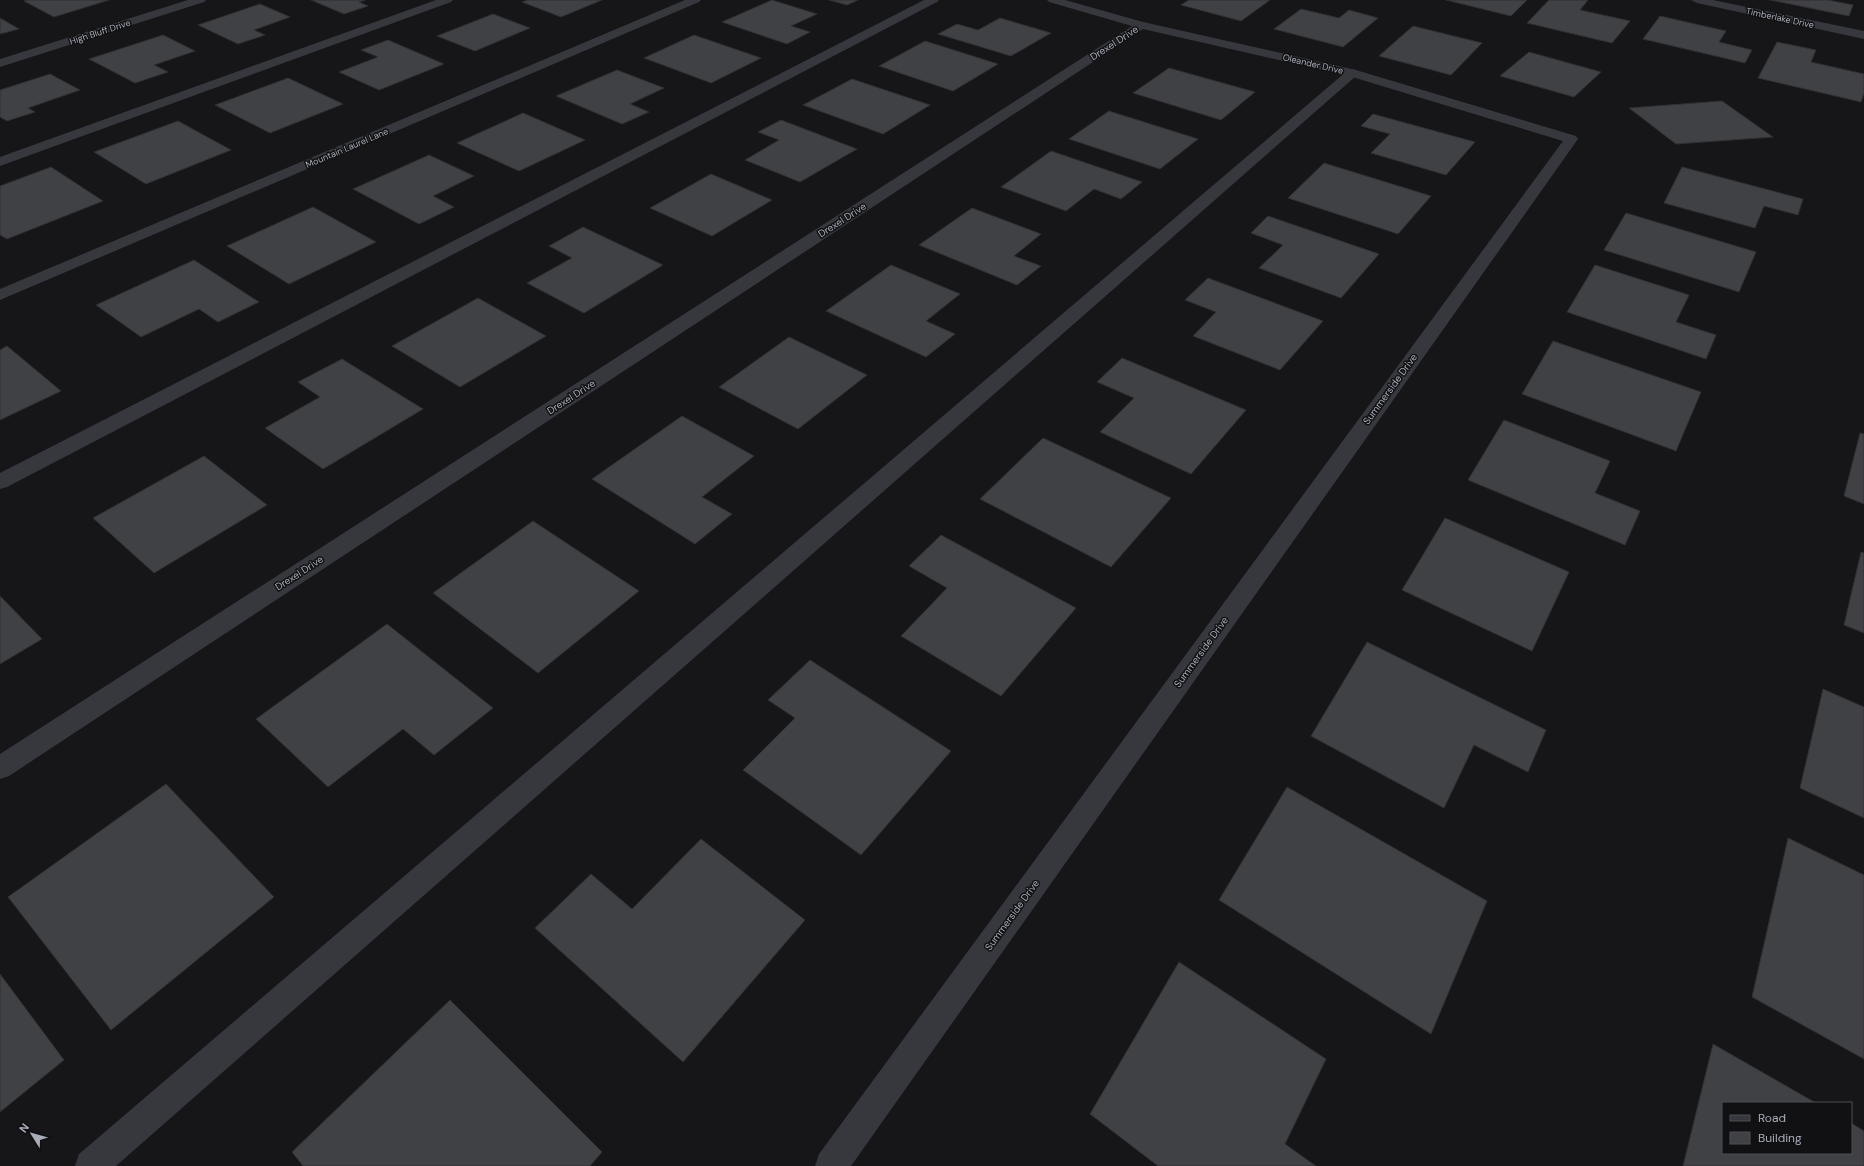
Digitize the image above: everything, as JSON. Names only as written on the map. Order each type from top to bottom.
[{"type":"street","name":"High Bluff Drive","points":[[0,63],[200,0]]},
{"type":"street","points":[[0,162],[447,0]]},
{"type":"street","name":"Mountain Laurel Lane","points":[[0,295],[695,0]]},
{"type":"street","points":[[0,482],[933,0]]},
{"type":"street","name":"Oleander Drive","points":[[1053,0],[1141,25],[1352,73],[1570,139]]},
{"type":"street","name":"Timberlake Drive","points":[[1697,0],[1864,36]]},
{"type":"street","name":"Drexel Drive","points":[[0,768],[1141,25]]},
{"type":"street","points":[[91,1166],[1352,73]]},
{"type":"street","name":"Summerside Drive","points":[[831,1166],[1570,139]]},
{"type":"building","points":[[109,0],[54,17],[24,1]]},
{"type":"building","points":[[311,0],[365,0],[359,2],[368,6],[344,14]]},
{"type":"building","points":[[528,0],[602,0],[561,17],[522,2]]},
{"type":"building","points":[[772,0],[817,14],[791,26],[810,32],[787,44],[722,22]]},
{"type":"building","points":[[829,0],[858,0],[847,5]]},
{"type":"building","points":[[1189,0],[1270,0],[1241,21],[1181,5]]},
{"type":"building","points":[[1446,0],[1527,0],[1511,16]]},
{"type":"building","points":[[1549,0],[1588,0],[1580,10],[1630,21],[1612,43],[1527,23]]},
{"type":"building","points":[[1770,0],[1828,0],[1853,5],[1849,16]]},
{"type":"building","points":[[260,4],[290,17],[254,30],[265,35],[238,44],[198,25]]},
{"type":"building","points":[[1301,9],[1339,18],[1349,10],[1378,18],[1343,47],[1274,29]]},
{"type":"building","points":[[493,14],[530,28],[475,51],[437,36]]},
{"type":"building","points":[[1660,16],[1726,31],[1719,42],[1752,50],[1745,63],[1643,39]]},
{"type":"building","points":[[0,18],[19,29],[0,34]]},
{"type":"building","points":[[1000,18],[1051,33],[1011,56],[938,34],[957,24],[978,30]]},
{"type":"building","points":[[1413,26],[1482,43],[1451,75],[1379,56]]},
{"type":"building","points":[[163,35],[195,51],[154,65],[168,72],[135,83],[89,59]]},
{"type":"building","points":[[694,35],[761,58],[711,83],[644,58]]},
{"type":"building","points":[[388,40],[444,64],[379,90],[339,72],[378,57],[361,50]]},
{"type":"building","points":[[925,41],[998,64],[953,91],[879,66]]},
{"type":"building","points":[[1777,42],[1816,50],[1811,62],[1864,74],[1864,93],[1861,102],[1758,78]]},
{"type":"building","points":[[1529,52],[1601,72],[1574,97],[1500,76]]},
{"type":"building","points":[[1169,68],[1255,92],[1221,120],[1133,93]]},
{"type":"building","points":[[617,70],[664,88],[630,104],[649,112],[622,124],[556,96]]},
{"type":"building","points":[[50,74],[80,90],[28,108],[35,112],[7,121],[0,117],[0,90]]},
{"type":"building","points":[[288,78],[343,104],[270,133],[215,105]]},
{"type":"building","points":[[852,79],[930,105],[883,134],[803,105]]},
{"type":"building","points":[[1722,101],[1773,137],[1676,144],[1629,108]]},
{"type":"building","points":[[1109,111],[1198,139],[1160,169],[1069,139]]},
{"type":"building","points":[[523,113],[585,140],[519,171],[457,143]]},
{"type":"building","points":[[1373,114],[1475,142],[1446,175],[1371,153],[1390,134],[1361,126]]},
{"type":"building","points":[[781,120],[857,149],[800,182],[745,160],[779,140],[758,132]]},
{"type":"building","points":[[178,121],[231,150],[146,184],[94,152]]},
{"type":"building","points":[[1051,151],[1142,182],[1121,199],[1094,189],[1066,211],[1001,187]]},
{"type":"building","points":[[429,155],[474,176],[433,196],[454,207],[419,224],[353,189]]},
{"type":"building","points":[[1324,163],[1431,196],[1398,234],[1288,198]]},
{"type":"building","points":[[51,167],[103,201],[7,239],[0,235],[0,186]]},
{"type":"building","points":[[1682,167],[1803,199],[1798,215],[1764,206],[1755,228],[1664,203]]},
{"type":"building","points":[[711,174],[772,200],[712,236],[650,208]]},
{"type":"building","points":[[313,207],[376,242],[289,284],[227,246]]},
{"type":"building","points":[[972,208],[1041,234],[1014,256],[1041,266],[1017,285],[919,245]]},
{"type":"building","points":[[1626,213],[1756,252],[1739,292],[1604,250]]},
{"type":"building","points":[[1268,216],[1379,254],[1341,298],[1259,268],[1283,245],[1251,233]]},
{"type":"building","points":[[583,227],[663,265],[584,313],[527,283],[572,258],[549,246]]},
{"type":"building","points":[[194,260],[259,302],[218,322],[199,309],[141,337],[96,305]]},
{"type":"building","points":[[891,265],[960,294],[926,321],[955,334],[926,357],[826,311]]},
{"type":"building","points":[[1595,265],[1689,295],[1676,322],[1716,335],[1706,359],[1567,312]]},
{"type":"building","points":[[1208,278],[1323,321],[1280,370],[1193,336],[1216,312],[1185,300]]},
{"type":"building","points":[[478,298],[546,336],[460,387],[392,346]]},
{"type":"building","points":[[789,337],[867,375],[798,429],[719,387]]},
{"type":"building","points":[[1553,341],[1701,392],[1676,451],[1522,394]]},
{"type":"building","points":[[7,346],[61,391],[0,420],[0,350]]},
{"type":"building","points":[[1122,358],[1246,410],[1191,474],[1100,432],[1134,398],[1097,382]]},
{"type":"building","points":[[342,359],[423,409],[323,469],[265,428],[320,397],[298,382]]},
{"type":"building","points":[[682,416],[754,456],[702,497],[732,514],[695,544],[592,479]]},
{"type":"building","points":[[1504,420],[1610,461],[1595,493],[1640,511],[1625,545],[1468,480]]},
{"type":"building","points":[[1860,433],[1864,434],[1864,504],[1844,496]]},
{"type":"building","points":[[1043,438],[1171,498],[1111,567],[980,499]]},
{"type":"building","points":[[204,456],[267,505],[154,573],[93,518]]},
{"type":"building","points":[[1445,518],[1569,572],[1532,651],[1402,590]]},
{"type":"building","points":[[533,521],[639,591],[538,673],[433,593]]},
{"type":"building","points":[[941,535],[1076,608],[1001,696],[901,636],[947,588],[909,566]]},
{"type":"building","points":[[1861,552],[1864,553],[1864,633],[1844,625]]},
{"type":"building","points":[[0,596],[42,639],[0,664]]},
{"type":"building","points":[[387,624],[493,708],[434,755],[403,729],[328,787],[256,719]]},
{"type":"building","points":[[1367,642],[1546,730],[1528,772],[1474,745],[1444,808],[1311,736]]},
{"type":"building","points":[[810,660],[951,751],[861,855],[743,770],[795,718],[768,700]]},
{"type":"building","points":[[1823,689],[1864,707],[1864,818],[1800,788]]},
{"type":"building","points":[[166,784],[274,897],[111,1030],[8,897]]},
{"type":"building","points":[[1287,787],[1487,901],[1431,1034],[1219,900]]},
{"type":"building","points":[[1788,838],[1864,875],[1864,1059],[1752,997]]},
{"type":"building","points":[[701,839],[805,920],[683,1062],[535,928],[591,874],[632,909]]},
{"type":"building","points":[[1179,962],[1326,1059],[1285,1144],[1316,1166],[1158,1166],[1090,1114]]},
{"type":"building","points":[[0,974],[64,1060],[0,1112]]},
{"type":"building","points":[[450,1000],[602,1152],[590,1166],[303,1166],[292,1152]]},
{"type":"building","points":[[1713,1044],[1814,1102],[1722,1102],[1722,1154],[1852,1154],[1852,1124],[1864,1131],[1864,1166],[1683,1166]]}]
